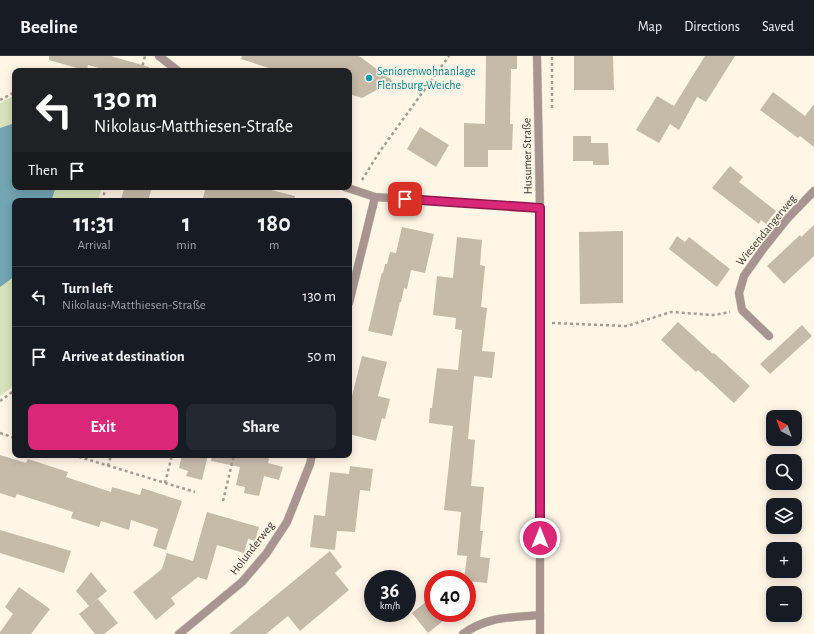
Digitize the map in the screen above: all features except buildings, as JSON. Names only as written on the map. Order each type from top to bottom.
[{"type":"street","points":[[159,56],[174,68]]},
{"type":"street","name":"Husumer Straße","points":[[537,56],[540,208],[540,634]]},
{"type":"street","points":[[352,189],[374,197],[540,208]]},
{"type":"street","name":"Wiesendangerweg","points":[[742,310],[739,293],[744,276],[787,219],[814,191]]},
{"type":"street","points":[[352,290],[374,197]]},
{"type":"street","points":[[742,310],[769,336]]},
{"type":"street","name":"Holunderweg","points":[[179,634],[242,582],[266,554],[287,522],[311,458]]},
{"type":"street","points":[[462,634],[479,624],[494,619],[540,615]]},
{"type":"path","points":[[142,68],[146,56]]},
{"type":"path","points":[[355,190],[380,151],[449,56]]},
{"type":"path","points":[[0,100],[12,94]]},
{"type":"path","points":[[540,323],[627,326],[671,312],[713,315],[742,310]]},
{"type":"path","points":[[0,401],[12,392]]},
{"type":"path","points":[[0,433],[12,437]]},
{"type":"path","points":[[83,458],[195,492]]},
{"type":"path","points":[[108,466],[110,458]]},
{"type":"path","points":[[165,483],[171,458]]},
{"type":"path","points":[[223,501],[233,458]]},
{"type":"green space","points":[[12,97],[12,190],[101,190],[99,198],[12,198],[12,387],[0,396],[0,103]]},
{"type":"water","points":[[12,124],[12,190],[55,190],[52,198],[12,198],[12,278],[0,287],[0,128]]},
{"type":"place","name":"Seniorenwohnanlage Flensburg-Weiche","points":[[369,78]]},
{"type":"route","points":[[405,199],[540,208],[540,538]]}]
